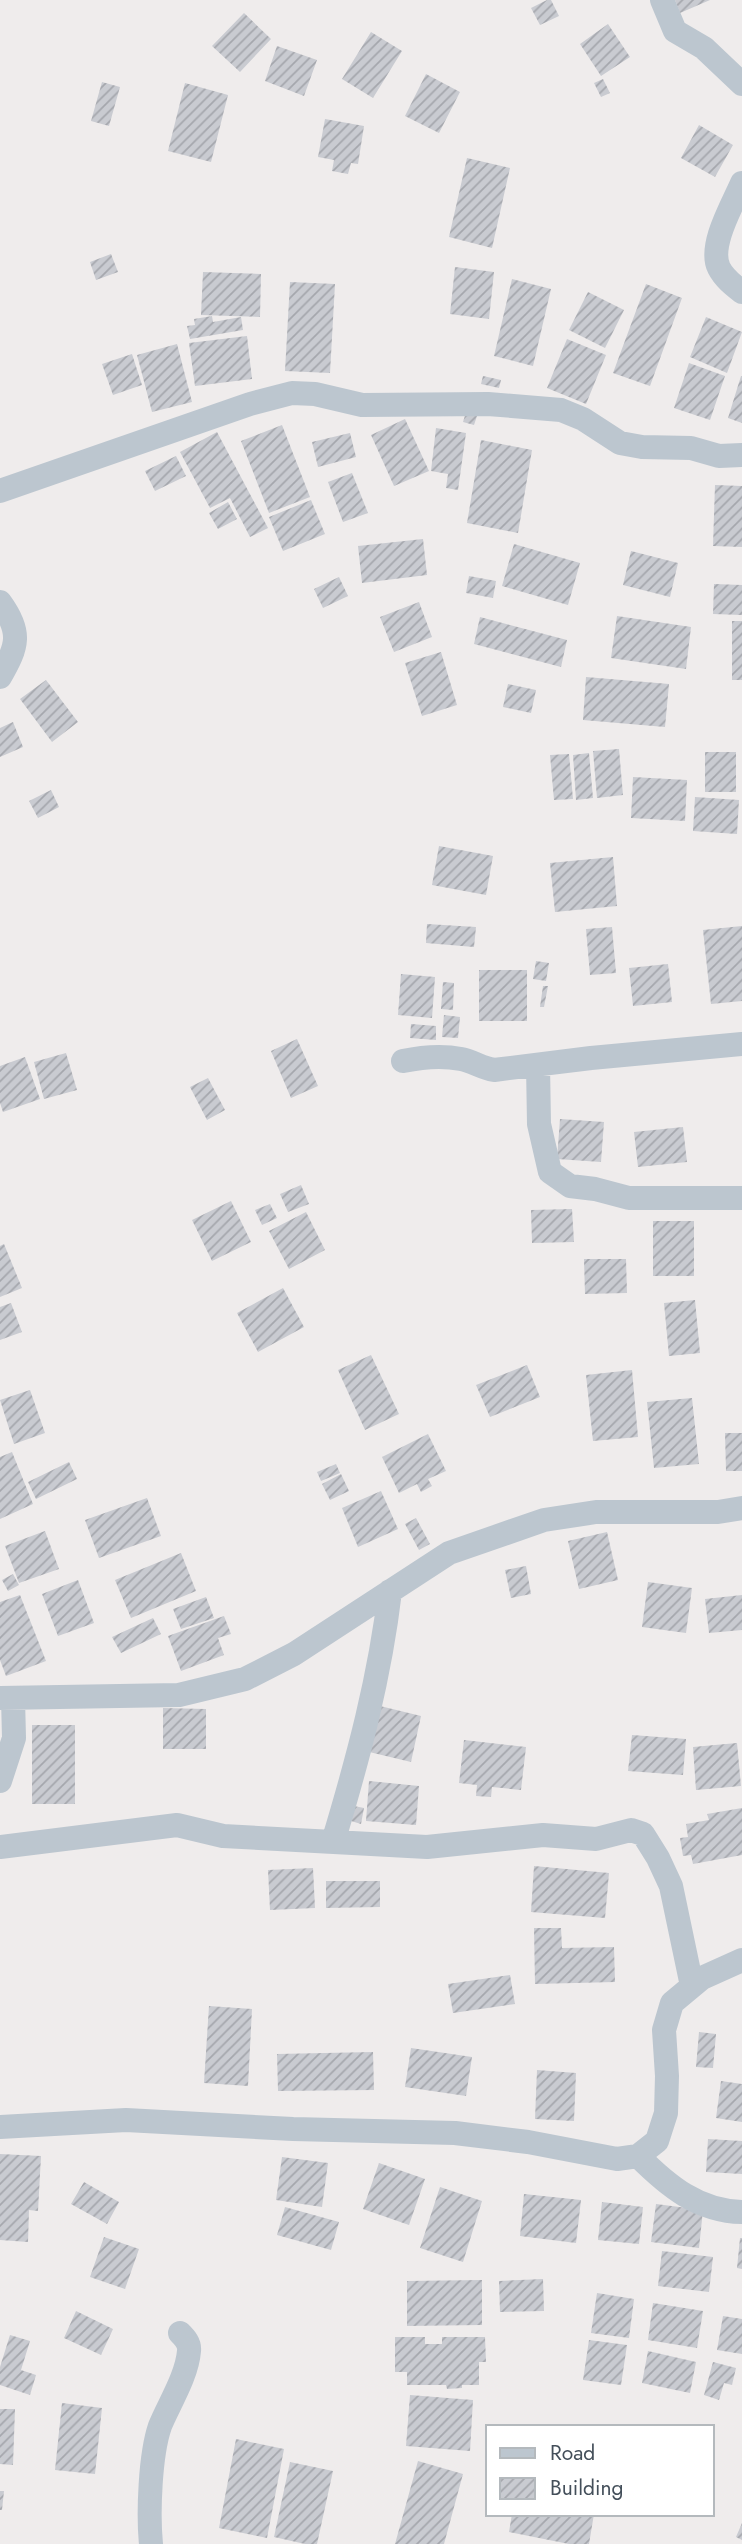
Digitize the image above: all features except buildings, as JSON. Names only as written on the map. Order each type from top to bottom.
[{"type":"street","points":[[662,0],[675,31],[704,48],[742,84]]},
{"type":"street","points":[[742,183],[715,248],[717,265],[725,278],[742,292]]},
{"type":"street","points":[[0,491],[250,404],[292,393],[315,394],[362,405],[488,404],[561,410],[583,419],[620,443],[642,447],[691,449],[719,456],[742,455]]},
{"type":"street","points":[[0,602],[15,630],[16,644],[0,677]]},
{"type":"street","points":[[402,1061],[426,1056],[464,1059],[479,1067],[494,1070],[742,1044]]},
{"type":"street","points":[[538,1065],[540,1125],[550,1172],[570,1186],[629,1198],[742,1198]]},
{"type":"street","points":[[0,1781],[14,1738],[7,1698],[179,1695],[245,1679],[294,1654],[449,1553],[544,1520],[596,1512],[718,1512],[742,1508]]},
{"type":"street","points":[[333,1842],[368,1722],[384,1641],[390,1591]]},
{"type":"street","points":[[0,1847],[177,1825],[223,1836],[427,1847],[543,1835],[596,1839],[631,1830],[643,1834],[671,1886],[692,1986]]},
{"type":"street","points":[[0,2127],[126,2120],[293,2129],[455,2133],[528,2142],[617,2159],[638,2156],[657,2141],[666,2113],[667,2076],[663,2030],[673,2003],[702,1978],[742,1960]]},
{"type":"street","points":[[638,2156],[662,2179],[701,2205],[729,2212],[742,2212]]},
{"type":"street","points":[[151,2544],[152,2471],[160,2428],[174,2400],[189,2351],[188,2342],[180,2333]]}]
